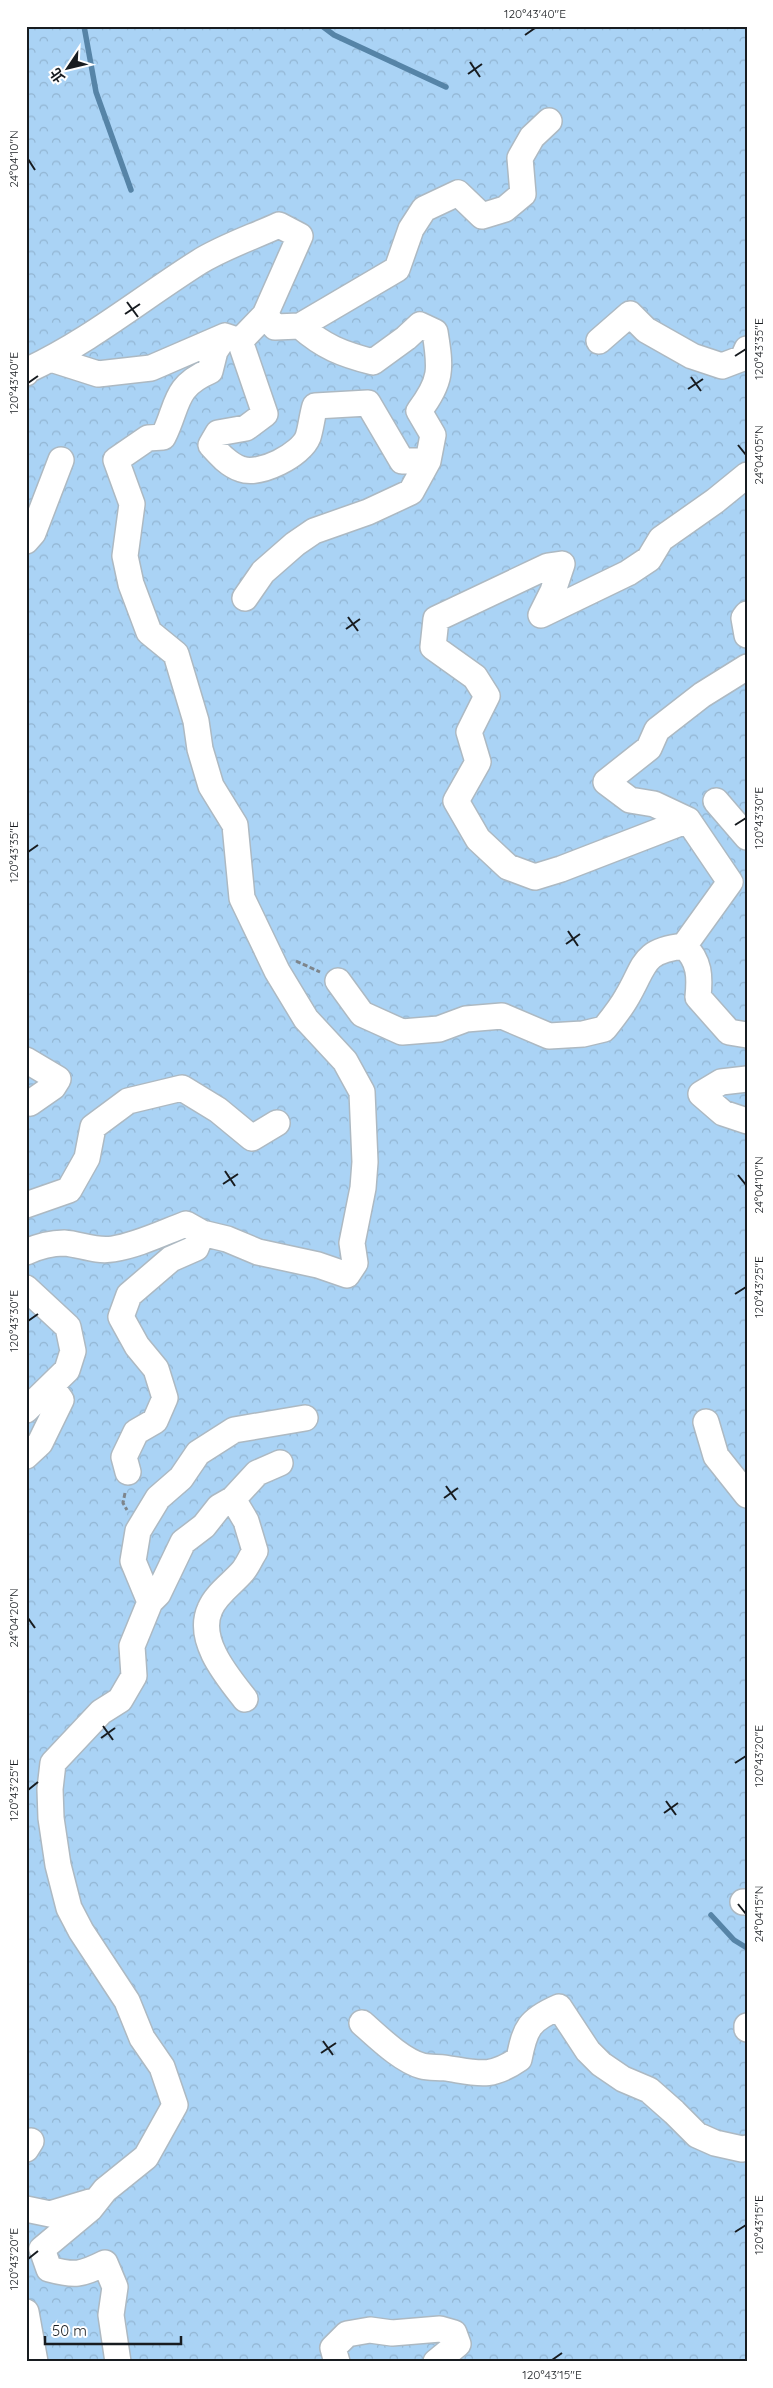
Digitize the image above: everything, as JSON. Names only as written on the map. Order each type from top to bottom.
[{"type":"lane","points":[[265,316],[275,328],[300,326],[397,269],[411,229],[424,209],[458,193],[482,216],[505,209],[524,194],[520,158],[532,136],[549,121]]},
{"type":"lane","points":[[26,374],[28,370],[51,360],[100,330],[200,261],[279,226],[300,236],[265,316],[215,351],[210,371],[196,377],[181,391],[172,420],[164,437],[148,438],[116,460],[132,504],[125,556],[132,584],[149,632],[176,654],[196,721],[200,749],[210,786],[235,826],[242,898],[277,971],[306,1019],[345,1060],[362,1092],[365,1162],[363,1188],[357,1210],[352,1243],[355,1263],[347,1275],[318,1265],[258,1252],[227,1239],[202,1233],[186,1224],[142,1242],[112,1249],[86,1249],[63,1243],[38,1246],[26,1252]]},
{"type":"lane","points":[[599,342],[630,314],[646,330],[684,352],[722,366],[743,358],[747,349]]},
{"type":"lane","points":[[245,598],[263,572],[314,530],[368,512],[411,492],[428,462],[433,434],[419,412],[432,394],[440,366],[435,332],[420,325],[406,338],[373,362],[350,356],[318,342],[300,326]]},
{"type":"lane","points":[[232,338],[265,414],[246,428],[218,433],[211,445],[223,458],[242,470],[266,469],[289,456],[307,439],[314,406],[368,403],[402,461],[428,462]]},
{"type":"lane","points":[[51,360],[98,374],[151,368],[232,338]]},
{"type":"lane","points":[[26,541],[33,533],[61,460]]},
{"type":"lane","points":[[688,820],[561,869],[535,877],[508,867],[478,839],[456,801],[478,762],[469,732],[487,696],[475,677],[433,647],[436,619],[548,566],[562,564],[541,615],[628,574],[649,559],[661,539],[716,501],[747,475]]},
{"type":"lane","points":[[747,614],[744,618],[747,635]]},
{"type":"lane","points":[[338,980],[362,1014],[402,1032],[439,1029],[466,1019],[502,1016],[549,1036],[583,1034],[604,1029],[627,997],[642,966],[662,949],[684,946],[730,882],[688,820],[654,804],[630,800],[606,782],[649,748],[656,730],[702,695],[747,667]]},
{"type":"lane","points":[[716,800],[747,837]]},
{"type":"lane","points":[[684,946],[692,954],[700,975],[698,997],[729,1032],[747,1035]]},
{"type":"lane","points":[[26,1060],[58,1079],[53,1087],[30,1103],[26,1101]]},
{"type":"lane","points":[[747,1079],[721,1082],[701,1094],[723,1113],[747,1120]]},
{"type":"lane","points":[[26,1205],[69,1190],[87,1158],[93,1127],[128,1101],[182,1088],[218,1110],[252,1138],[277,1123]]},
{"type":"lane","points":[[128,1472],[124,1457],[136,1432],[154,1421],[165,1398],[156,1369],[137,1346],[121,1317],[129,1295],[171,1259],[196,1248],[202,1233]]},
{"type":"lane","points":[[26,1288],[68,1327],[73,1351],[67,1370],[26,1410]]},
{"type":"lane","points":[[26,1456],[40,1443],[61,1400],[51,1386]]},
{"type":"lane","points":[[150,1602],[133,1561],[138,1531],[158,1498],[180,1478],[198,1454],[234,1430],[305,1418]]},
{"type":"lane","points":[[706,1422],[716,1456],[747,1495]]},
{"type":"lane","points":[[118,2362],[111,2315],[115,2287],[105,2263],[86,2273],[71,2275],[49,2269],[42,2249],[90,2209],[105,2190],[146,2157],[175,2105],[162,2067],[142,2038],[127,2001],[81,1931],[69,1908],[53,1838],[50,1789],[53,1763],[101,1712],[120,1700],[134,1676],[132,1646],[150,1602],[158,1594],[183,1542],[204,1526],[219,1507],[233,1499],[257,1473],[280,1462]]},
{"type":"lane","points":[[233,1499],[246,1521],[255,1550],[244,1569],[210,1608],[206,1627],[213,1650],[225,1673],[245,1699]]},
{"type":"lane","points":[[362,2023],[390,2048],[422,2066],[467,2073],[488,2073],[502,2071],[519,2059],[529,2025],[542,2014],[558,2007],[588,2051],[601,2064],[623,2079],[649,2090],[697,2135],[716,2143],[747,2148]]},
{"type":"lane","points":[[26,2209],[50,2214],[97,2200]]},
{"type":"lane","points":[[26,2312],[35,2362]]},
{"type":"lane","points":[[337,2362],[333,2348],[346,2334],[370,2330],[392,2333],[440,2328],[454,2333],[458,2344],[436,2362]]},
{"type":"path","points":[[294,960],[338,980]]},
{"type":"green space","points":[[26,26],[747,26],[747,2362],[26,2362]]},
{"type":"waterway","points":[[84,26],[96,92],[131,190]]},
{"type":"waterway","points":[[322,26],[334,35],[446,87]]},
{"type":"waterway","points":[[711,1915],[734,1940],[747,1948]]}]
